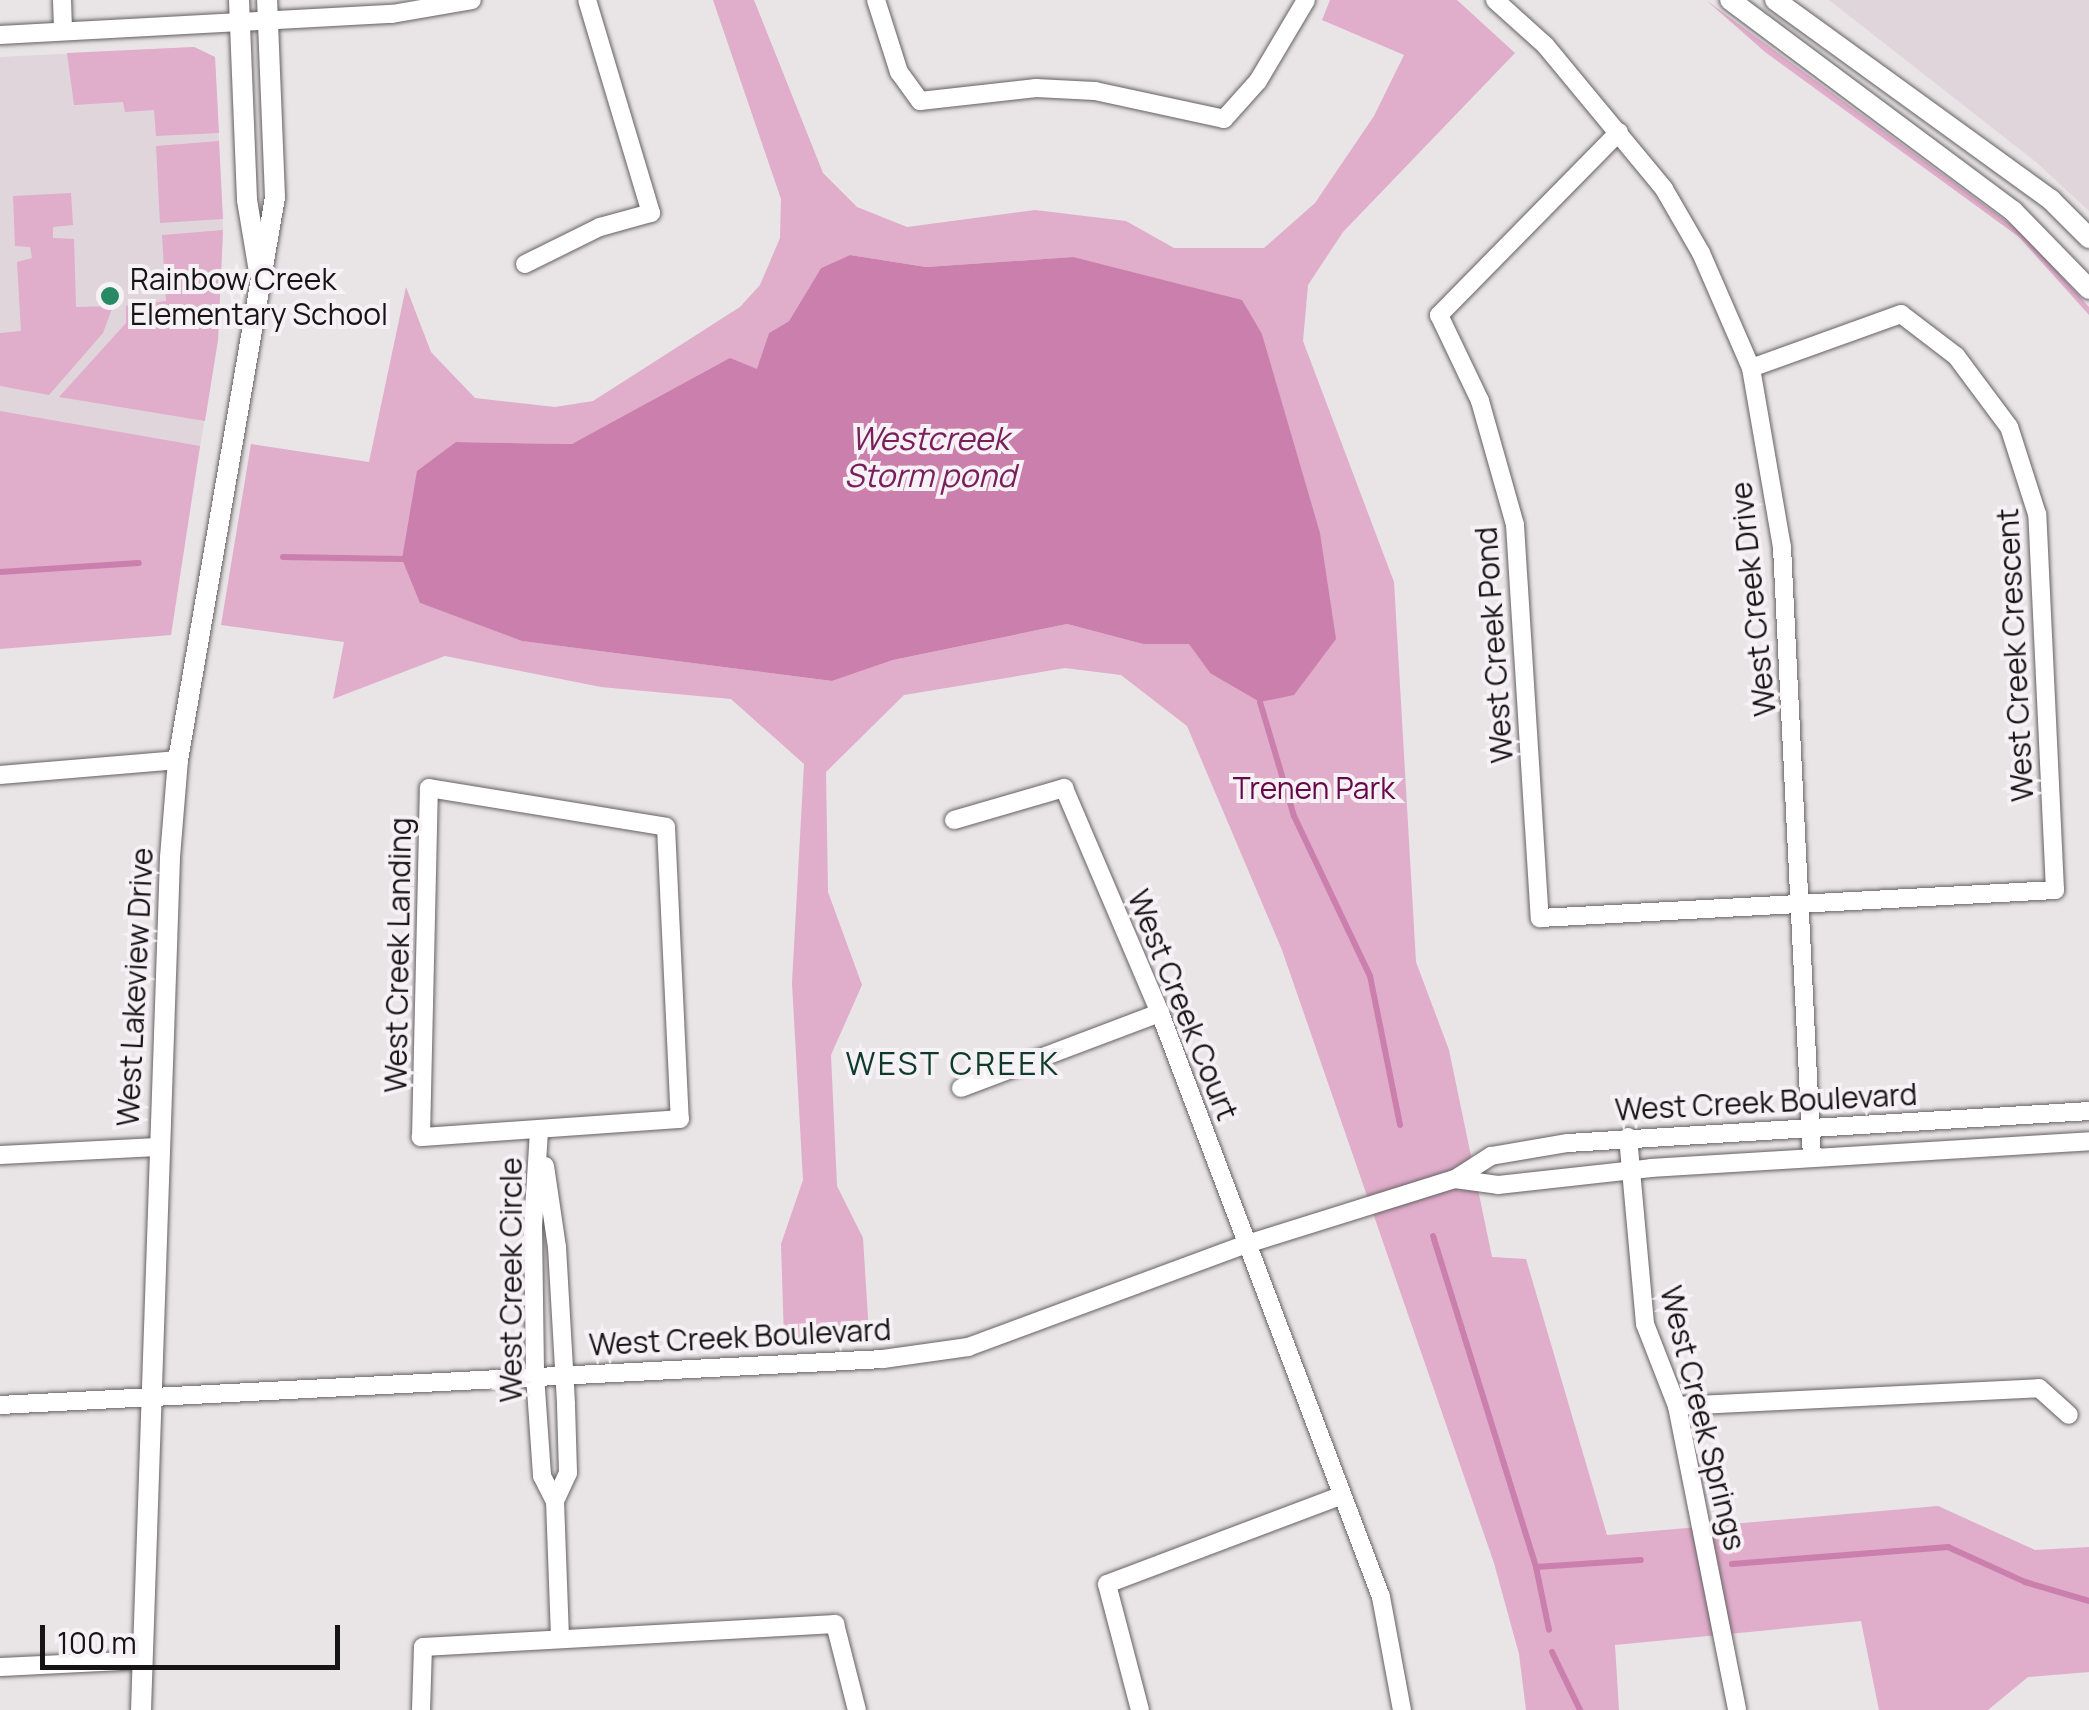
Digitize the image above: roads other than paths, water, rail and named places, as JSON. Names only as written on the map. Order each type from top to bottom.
[{"type":"street","points":[[62,0],[63,31]]},
{"type":"street","name":"West Lakeview Drive","points":[[239,0],[247,200],[260,273]]},
{"type":"street","points":[[0,35],[240,22],[267,10],[392,14],[472,0]]},
{"type":"street","points":[[525,264],[600,227],[651,213],[588,0]]},
{"type":"street","points":[[876,0],[898,72],[920,102],[1036,88],[1094,91],[1224,119],[1258,82],[1306,0]]},
{"type":"street","name":"West Creek Drive","points":[[1495,0],[1544,45],[1664,188],[1701,253],[1750,368],[1782,546],[1804,905],[1812,1158]]},
{"type":"street","points":[[1730,0],[2027,222],[2089,289]]},
{"type":"street","points":[[1775,0],[2051,200],[2089,238]]},
{"type":"street","name":"West Lakeview Drive","points":[[141,1710],[148,1396],[178,760],[275,197],[267,10]]},
{"type":"street","points":[[1894,125],[1912,100]]},
{"type":"street","name":"West Creek Pond","points":[[1619,132],[1439,315],[1480,401],[1515,525],[1540,918],[1804,905]]},
{"type":"street","name":"West Creek Crescent","points":[[1750,368],[1901,314],[1943,344],[1984,388],[2024,463],[2037,514],[2056,890],[1804,905]]},
{"type":"street","points":[[0,775],[178,760]]},
{"type":"street","name":"West Creek Landing","points":[[429,788],[666,827],[680,1119],[540,1131],[421,1137],[429,788]]},
{"type":"street","name":"West Creek Court","points":[[954,820],[1064,788],[1160,1013],[1381,1597],[1402,1710]]},
{"type":"street","points":[[961,1088],[1160,1013]]},
{"type":"street","name":"West Creek Boulevard","points":[[0,1405],[883,1359],[968,1348],[1247,1244],[1455,1180],[1491,1156],[1628,1137],[2089,1111]]},
{"type":"street","name":"West Creek Circle","points":[[540,1131],[557,1246],[565,1373],[568,1473],[555,1500]]},
{"type":"street","name":"West Creek Circle","points":[[540,1131],[533,1227],[536,1375],[542,1476],[555,1500],[560,1636]]},
{"type":"street","name":"West Creek Springs","points":[[1628,1137],[1644,1324],[1677,1406],[1738,1710]]},
{"type":"street","name":"West Creek Boulevard","points":[[1455,1180],[1498,1185],[1630,1170],[2089,1141]]},
{"type":"street","points":[[0,1155],[158,1147]]},
{"type":"street","points":[[1677,1406],[2039,1388],[2068,1415]]},
{"type":"street","points":[[1140,1710],[1107,1584],[1340,1496]]},
{"type":"street","points":[[421,1710],[423,1647],[560,1636],[836,1624],[856,1710]]},
{"type":"street","points":[[0,1667],[142,1660]]},
{"type":"water","name":"Westcreek Storm pond","points":[[850,255],[926,267],[1073,257],[1242,300],[1262,334],[1320,533],[1336,639],[1294,695],[1260,702],[1210,673],[1189,644],[1143,644],[1067,624],[893,660],[832,681],[522,641],[420,603],[402,559],[417,471],[456,442],[572,444],[730,358],[757,369],[769,333],[789,321],[821,268]]},
{"type":"waterway","points":[[283,557],[402,559]]},
{"type":"waterway","points":[[0,572],[139,563]]},
{"type":"waterway","points":[[1260,702],[1294,816],[1370,976],[1400,1125]]},
{"type":"waterway","points":[[1433,1236],[1536,1567],[1549,1630]]},
{"type":"waterway","points":[[1732,1564],[1948,1547],[2025,1582],[2089,1601]]},
{"type":"waterway","points":[[1536,1567],[1641,1560]]},
{"type":"waterway","points":[[1552,1652],[1580,1710]]},
{"type":"place","name":"Rainbow Creek Elementary School","points":[[110,296]]},
{"type":"district","name":"WEST CREEK","points":[[953,1063]]},
{"type":"park label","name":"Trenen Park","points":[[1314,788]]}]
